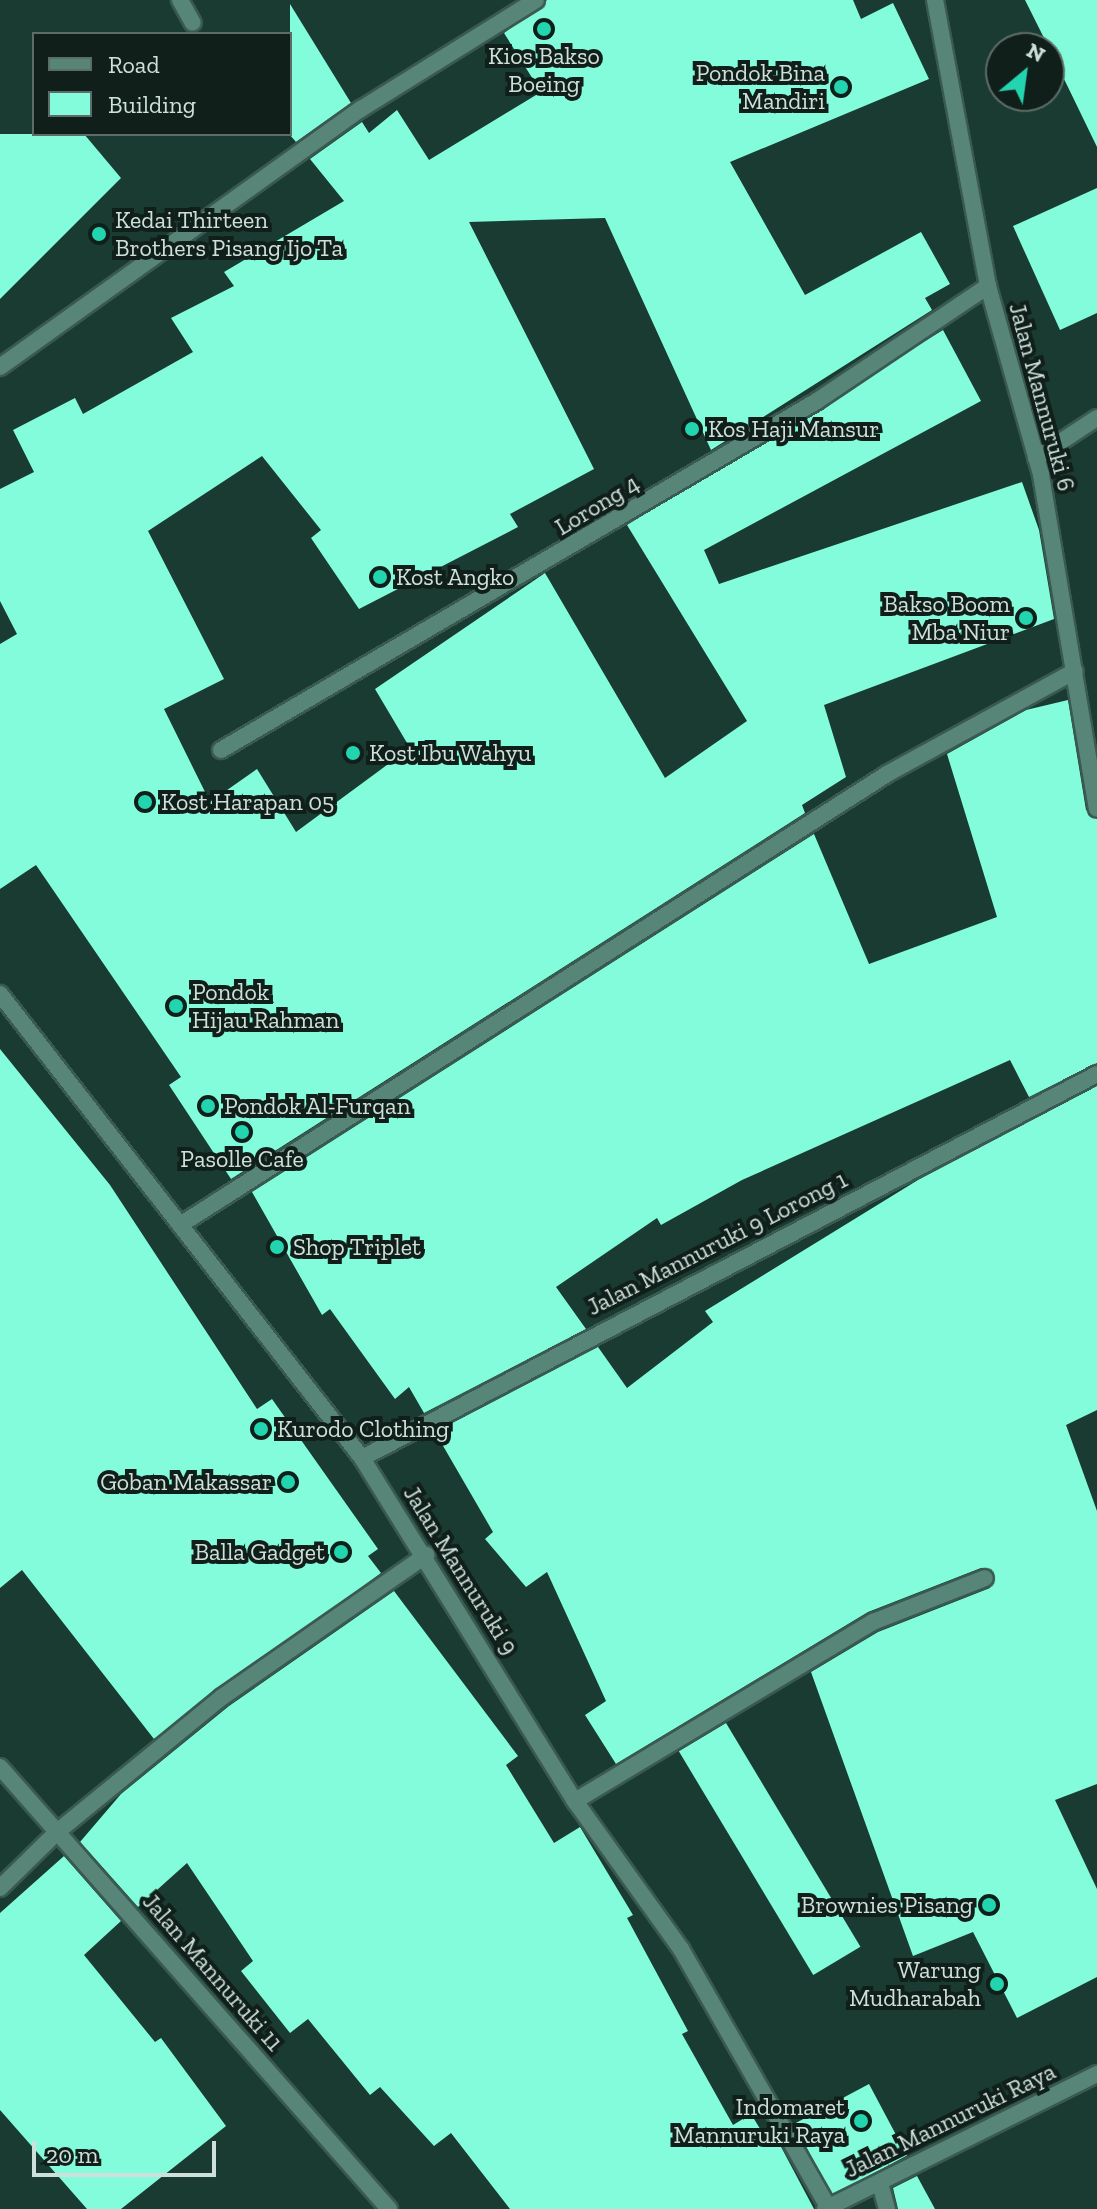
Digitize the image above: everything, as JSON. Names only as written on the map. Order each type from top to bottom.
[{"type":"street","points":[[180,0],[193,23]]},
{"type":"street","points":[[0,367],[361,109],[536,0]]},
{"type":"street","name":"Jalan Mannuruki 6","points":[[935,0],[988,286],[1036,458],[1097,808]]},
{"type":"street","name":"Lorong 4","points":[[221,750],[804,409],[988,286]]},
{"type":"street","points":[[1036,458],[1097,418]]},
{"type":"street","points":[[180,1225],[887,774],[1075,671]]},
{"type":"street","name":"Jalan Mannuruki 9","points":[[0,994],[362,1458],[426,1555],[575,1801],[681,1949],[827,2208]]},
{"type":"street","name":"Jalan Mannuruki 9 Lorong 1","points":[[362,1458],[1097,1074]]},
{"type":"street","points":[[0,1888],[57,1832],[222,1697],[426,1555]]},
{"type":"street","points":[[575,1801],[873,1622],[985,1578]]},
{"type":"street","name":"Jalan Mannuruki 11","points":[[0,1767],[389,2209]]},
{"type":"street","name":"Jalan Mannuruki Raya","points":[[827,2208],[1097,2074]]},
{"type":"street","points":[[880,2183],[887,2209]]},
{"type":"building","points":[[547,0],[853,0],[861,19],[893,3],[929,79],[730,162],[805,295],[921,232],[950,284],[925,298],[932,310],[711,450],[605,218],[469,222],[594,469],[510,514],[518,527],[359,609],[311,538],[321,530],[262,456],[148,531],[224,679],[164,709],[210,802],[257,769],[296,832],[410,748],[375,689],[545,573],[665,778],[747,721],[627,525],[943,330],[981,401],[704,550],[719,584],[1022,482],[1039,530],[1054,619],[824,705],[846,777],[802,805],[805,813],[231,1179],[169,1085],[181,1077],[36,865],[0,889],[0,644],[17,634],[0,601],[0,489],[34,472],[13,430],[75,398],[83,414],[193,352],[171,318],[234,286],[224,272],[344,201],[310,159],[362,122],[369,133],[397,110],[429,160],[541,92],[504,33]]},
{"type":"building","points":[[1025,0],[1097,0],[1097,147],[1065,81],[1065,32],[1041,32]]},
{"type":"building","points":[[290,4],[351,103],[296,142],[291,136]]},
{"type":"building","points":[[0,134],[86,136],[121,178],[0,299]]},
{"type":"building","points":[[1097,188],[1097,313],[1060,330],[1013,226]]},
{"type":"building","points":[[1068,700],[1086,810],[1097,819],[1097,1063],[1029,1097],[1010,1060],[742,1180],[661,1225],[657,1218],[556,1287],[586,1329],[424,1413],[409,1387],[395,1399],[330,1309],[322,1315],[252,1192],[814,834],[869,964],[997,917],[947,754],[1026,710]]},
{"type":"building","points":[[0,1049],[110,1185],[257,1409],[272,1399],[378,1549],[368,1556],[381,1573],[154,1739],[22,1570],[0,1588]]},
{"type":"building","points":[[1097,1086],[1097,1410],[1066,1425],[1097,1511],[1097,1784],[1055,1800],[1097,1889],[1097,1977],[1017,2018],[973,1932],[913,1956],[811,1672],[878,1632],[990,1588],[992,1570],[981,1568],[868,1612],[616,1764],[585,1715],[606,1701],[547,1572],[526,1587],[485,1539],[493,1532],[435,1432],[598,1347],[627,1388],[713,1322],[705,1311],[918,1180]]},
{"type":"building","points":[[394,1591],[518,1756],[506,1765],[554,1843],[580,1827],[633,1915],[627,1918],[688,2031],[682,2034],[733,2125],[751,2114],[762,2132],[771,2128],[814,2209],[510,2209],[451,2133],[434,2146],[380,2087],[370,2095],[308,2019],[290,2033],[241,1971],[253,1961],[187,1863],[138,1907],[80,1842],[121,1794],[229,1706]]},
{"type":"building","points":[[726,1723],[860,1947],[813,1975],[679,1751]]},
{"type":"building","points":[[64,1856],[121,1921],[84,1955],[155,2042],[161,2038],[226,2126],[121,2209],[87,2209],[0,2110],[0,1913]]},
{"type":"building","points":[[869,2084],[907,2156],[832,2195],[794,2124]]},
{"type":"building","points":[[917,2176],[935,2209],[898,2209],[893,2188]]},
{"type":"place","name":"Kios Bakso Boeing","points":[[544,29]]},
{"type":"place","name":"Pondok Bina Mandiri","points":[[841,87]]},
{"type":"place","name":"Kedai Thirteen Brothers Pisang Ijo Ta","points":[[99,234]]},
{"type":"place","name":"Kos Haji Mansur","points":[[692,429]]},
{"type":"place","name":"Kost Angko","points":[[380,577]]},
{"type":"place","name":"Bakso Boom Mba Niur","points":[[1026,618]]},
{"type":"place","name":"Kost Ibu Wahyu","points":[[353,753]]},
{"type":"place","name":"Kost Harapan 05","points":[[145,802]]},
{"type":"place","name":"Pondok Hijau Rahman","points":[[176,1006]]},
{"type":"place","name":"Pondok Al-Furqan","points":[[208,1106]]},
{"type":"place","name":"Pasolle Cafe","points":[[242,1132]]},
{"type":"place","name":"Shop Triplet","points":[[277,1247]]},
{"type":"place","name":"Kurodo Clothing","points":[[261,1429]]},
{"type":"place","name":"Goban Makassar","points":[[288,1482]]},
{"type":"place","name":"Balla Gadget","points":[[341,1552]]},
{"type":"place","name":"Brownies Pisang","points":[[989,1905]]},
{"type":"place","name":"Warung Mudharabah","points":[[997,1984]]},
{"type":"place","name":"Indomaret Mannuruki Raya","points":[[861,2121]]}]
